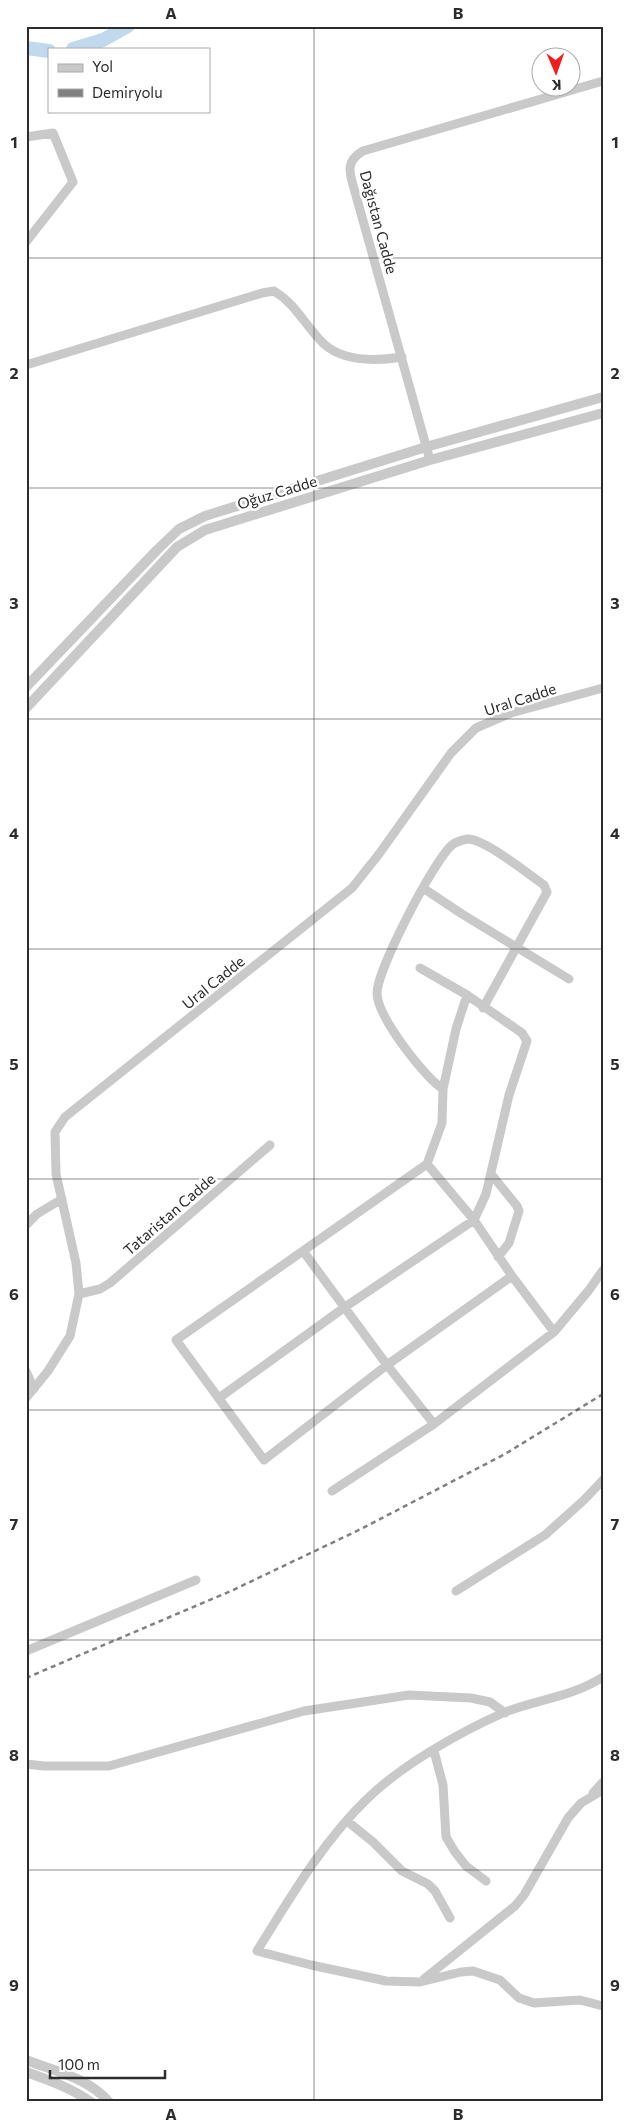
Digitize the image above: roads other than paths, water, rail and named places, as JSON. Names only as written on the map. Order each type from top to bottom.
[{"type":"street","name":"Dağıstan Cadde","points":[[430,460],[351,176],[350,163],[354,156],[363,151],[603,81]]},
{"type":"street","points":[[26,137],[53,133],[73,182],[26,242]]},
{"type":"street","points":[[26,365],[262,293],[274,291],[287,300],[323,343],[336,352],[350,357],[367,359],[402,357]]},
{"type":"street","name":"Oğuz Cadde","points":[[26,687],[179,529],[205,516],[426,447],[603,397]]},
{"type":"street","name":"Oğuz Cadde","points":[[26,708],[177,547],[196,535],[223,524],[430,460],[603,413]]},
{"type":"street","name":"Ural Cadde","points":[[26,1398],[48,1371],[70,1336],[79,1294],[76,1263],[56,1174],[55,1132],[65,1117],[352,888],[379,854],[451,753],[476,728],[511,713],[603,688]]},
{"type":"street","points":[[443,1089],[427,1076],[396,1035],[384,1014],[377,995],[381,976],[409,913],[423,888],[445,853],[457,842],[473,839],[489,847],[547,889],[547,895],[483,1008]]},
{"type":"street","points":[[423,888],[569,979]]},
{"type":"street","points":[[219,1398],[345,1307],[474,1220],[486,1194],[513,1080],[527,1041],[522,1033],[483,1008],[467,995],[420,968]]},
{"type":"street","points":[[467,995],[456,1030],[443,1089],[442,1123],[427,1164],[176,1340],[264,1460],[387,1364],[512,1276]]},
{"type":"street","name":"Tataristan Cadde","points":[[79,1294],[100,1289],[110,1283],[270,1145]]},
{"type":"street","points":[[427,1164],[474,1220],[498,1257],[554,1332]]},
{"type":"street","points":[[491,1174],[519,1211],[509,1242],[498,1257]]},
{"type":"street","points":[[26,1225],[37,1214],[62,1199]]},
{"type":"street","points":[[303,1251],[434,1424]]},
{"type":"street","points":[[332,1490],[434,1424],[554,1332],[603,1270]]},
{"type":"street","points":[[26,1371],[34,1389]]},
{"type":"street","points":[[456,1591],[545,1535],[603,1480]]},
{"type":"street","points":[[26,1651],[196,1580]]},
{"type":"street","points":[[603,1678],[582,1690],[505,1713],[434,1751],[398,1774],[369,1798],[324,1848],[257,1951],[386,1981],[420,1982],[460,1972],[473,1972],[500,1980],[519,1998],[534,2003],[580,2000],[603,2006]]},
{"type":"street","points":[[26,1764],[44,1766],[110,1766],[304,1711],[409,1695],[471,1698],[490,1702],[505,1713]]},
{"type":"street","points":[[434,1751],[443,1785],[446,1837],[466,1866],[486,1881]]},
{"type":"street","points":[[593,1795],[594,1789],[603,1782]]},
{"type":"street","points":[[420,1982],[515,1906],[524,1895],[568,1818],[581,1802],[603,1790]]},
{"type":"street","points":[[347,1821],[373,1842],[402,1871],[428,1884],[435,1891],[450,1918]]},
{"type":"street","points":[[26,2060],[80,2080],[97,2089],[109,2102]]},
{"type":"street","points":[[26,2072],[81,2094],[90,2102]]},
{"type":"waterway","points":[[76,48],[103,40],[128,26]]},
{"type":"waterway","points":[[26,48],[48,51]]},
{"type":"railway","points":[[26,1678],[231,1591],[361,1529],[505,1454],[603,1394]]}]
